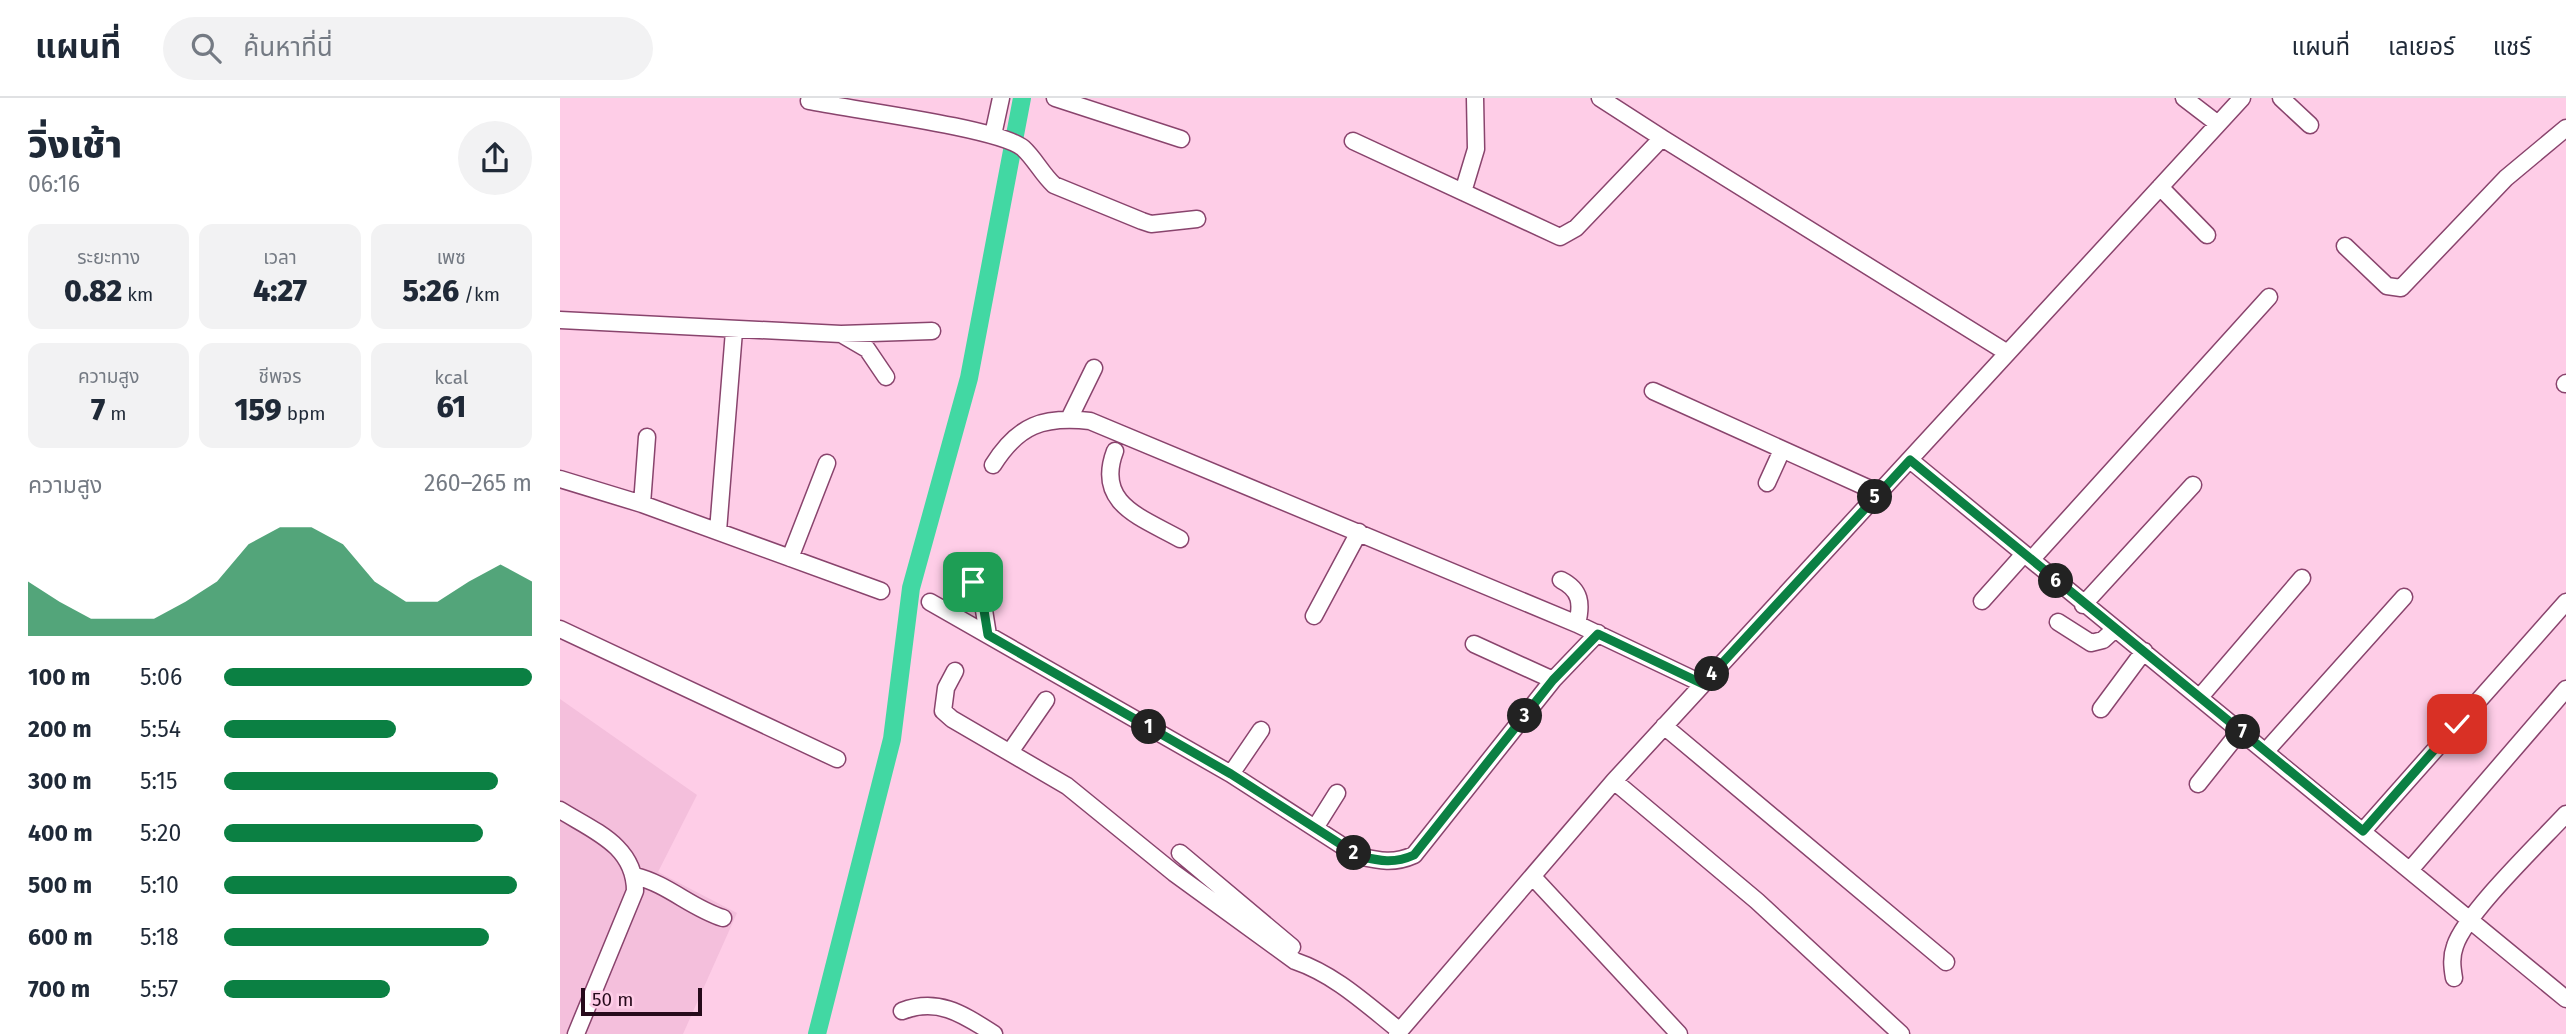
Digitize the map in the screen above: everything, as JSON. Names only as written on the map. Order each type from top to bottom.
[{"type":"street","points":[[998,137],[1000,98]]},
{"type":"street","points":[[1055,98],[1181,139]]},
{"type":"street","points":[[1463,192],[1476,149],[1475,98]]},
{"type":"street","points":[[1600,98],[2006,352]]},
{"type":"street","points":[[2184,98],[2218,124]]},
{"type":"street","points":[[1180,853],[1318,969],[1399,1032],[1614,781],[2242,98]]},
{"type":"street","points":[[2281,98],[2310,125]]},
{"type":"street","points":[[809,102],[998,137],[1023,147],[1042,175],[1054,185],[1151,224],[1198,219]]},
{"type":"street","points":[[2345,246],[2387,286],[2401,288],[2506,178],[2566,128]]},
{"type":"street","points":[[1353,141],[1560,237],[1576,228],[1662,138]]},
{"type":"street","points":[[2160,187],[2207,236]]},
{"type":"street","points":[[1982,601],[2028,556],[2269,297]]},
{"type":"street","points":[[560,320],[734,331],[841,334],[932,331]]},
{"type":"street","points":[[718,531],[734,331]]},
{"type":"street","points":[[841,334],[867,349],[886,377]]},
{"type":"street","points":[[1069,419],[1094,368]]},
{"type":"street","points":[[1653,391],[1878,493]]},
{"type":"street","points":[[993,465],[1008,441],[1029,427],[1069,419],[1090,421],[1120,442],[1360,533],[1577,624],[1703,684]]},
{"type":"street","points":[[642,504],[647,437]]},
{"type":"street","points":[[1120,442],[1109,484],[1115,498],[1133,513],[1180,539]]},
{"type":"street","points":[[1767,483],[1782,450]]},
{"type":"street","points":[[1910,460],[2028,556],[2083,605],[2241,730],[2566,999]]},
{"type":"street","points":[[790,558],[827,463]]},
{"type":"street","points":[[560,479],[642,504],[881,591]]},
{"type":"street","points":[[2083,605],[2193,485]]},
{"type":"street","points":[[1314,616],[1360,533]]},
{"type":"street","points":[[2200,697],[2302,578]]},
{"type":"street","points":[[1561,580],[1573,586],[1579,597],[1577,624]]},
{"type":"street","points":[[973,582],[983,604],[988,635]]},
{"type":"street","points":[[2266,751],[2404,597]]},
{"type":"street","points":[[929,602],[1231,774],[1359,856],[1398,862],[1414,855],[1553,680],[1598,634]]},
{"type":"street","points":[[2363,831],[2566,602]]},
{"type":"street","points":[[2058,622],[2091,643],[2103,640],[2115,629]]},
{"type":"street","points":[[560,629],[836,760]]},
{"type":"street","points":[[1474,644],[1553,680]]},
{"type":"street","points":[[2101,709],[2144,651]]},
{"type":"street","points":[[955,671],[946,688],[943,711],[1067,786],[1174,873],[1287,955],[1318,969]]},
{"type":"street","points":[[2410,870],[2566,688]]},
{"type":"street","points":[[1010,752],[1046,700]]},
{"type":"street","points":[[1664,726],[1946,962]]},
{"type":"street","points":[[1231,774],[1261,730]]},
{"type":"street","points":[[2198,784],[2241,730]]},
{"type":"street","points":[[1614,781],[1757,901],[1901,1034]]},
{"type":"street","points":[[1315,828],[1337,793]]},
{"type":"street","points":[[560,810],[609,840],[629,859],[635,876],[635,891],[576,1034]]},
{"type":"street","points":[[2454,978],[2452,961],[2455,945],[2470,920],[2566,814]]},
{"type":"street","points":[[635,876],[653,880],[705,912],[723,918]]},
{"type":"street","points":[[1533,877],[1679,1034]]},
{"type":"street","points":[[902,1011],[932,1006],[953,1008],[994,1034]]},
{"type":"shaded area","points":[[560,699],[697,795],[658,872],[737,913],[683,1034],[560,1034]]},
{"type":"waterway","points":[[817,1034],[892,739],[911,588],[969,378],[1022,98]]},
{"type":"route","points":[[973,582],[983,604],[988,635],[1231,774],[1359,856],[1380,861],[1398,862],[1414,855],[1553,680],[1598,634],[1703,684],[1910,460],[2032,559],[2083,605],[2144,651],[2363,831],[2457,724]]}]
